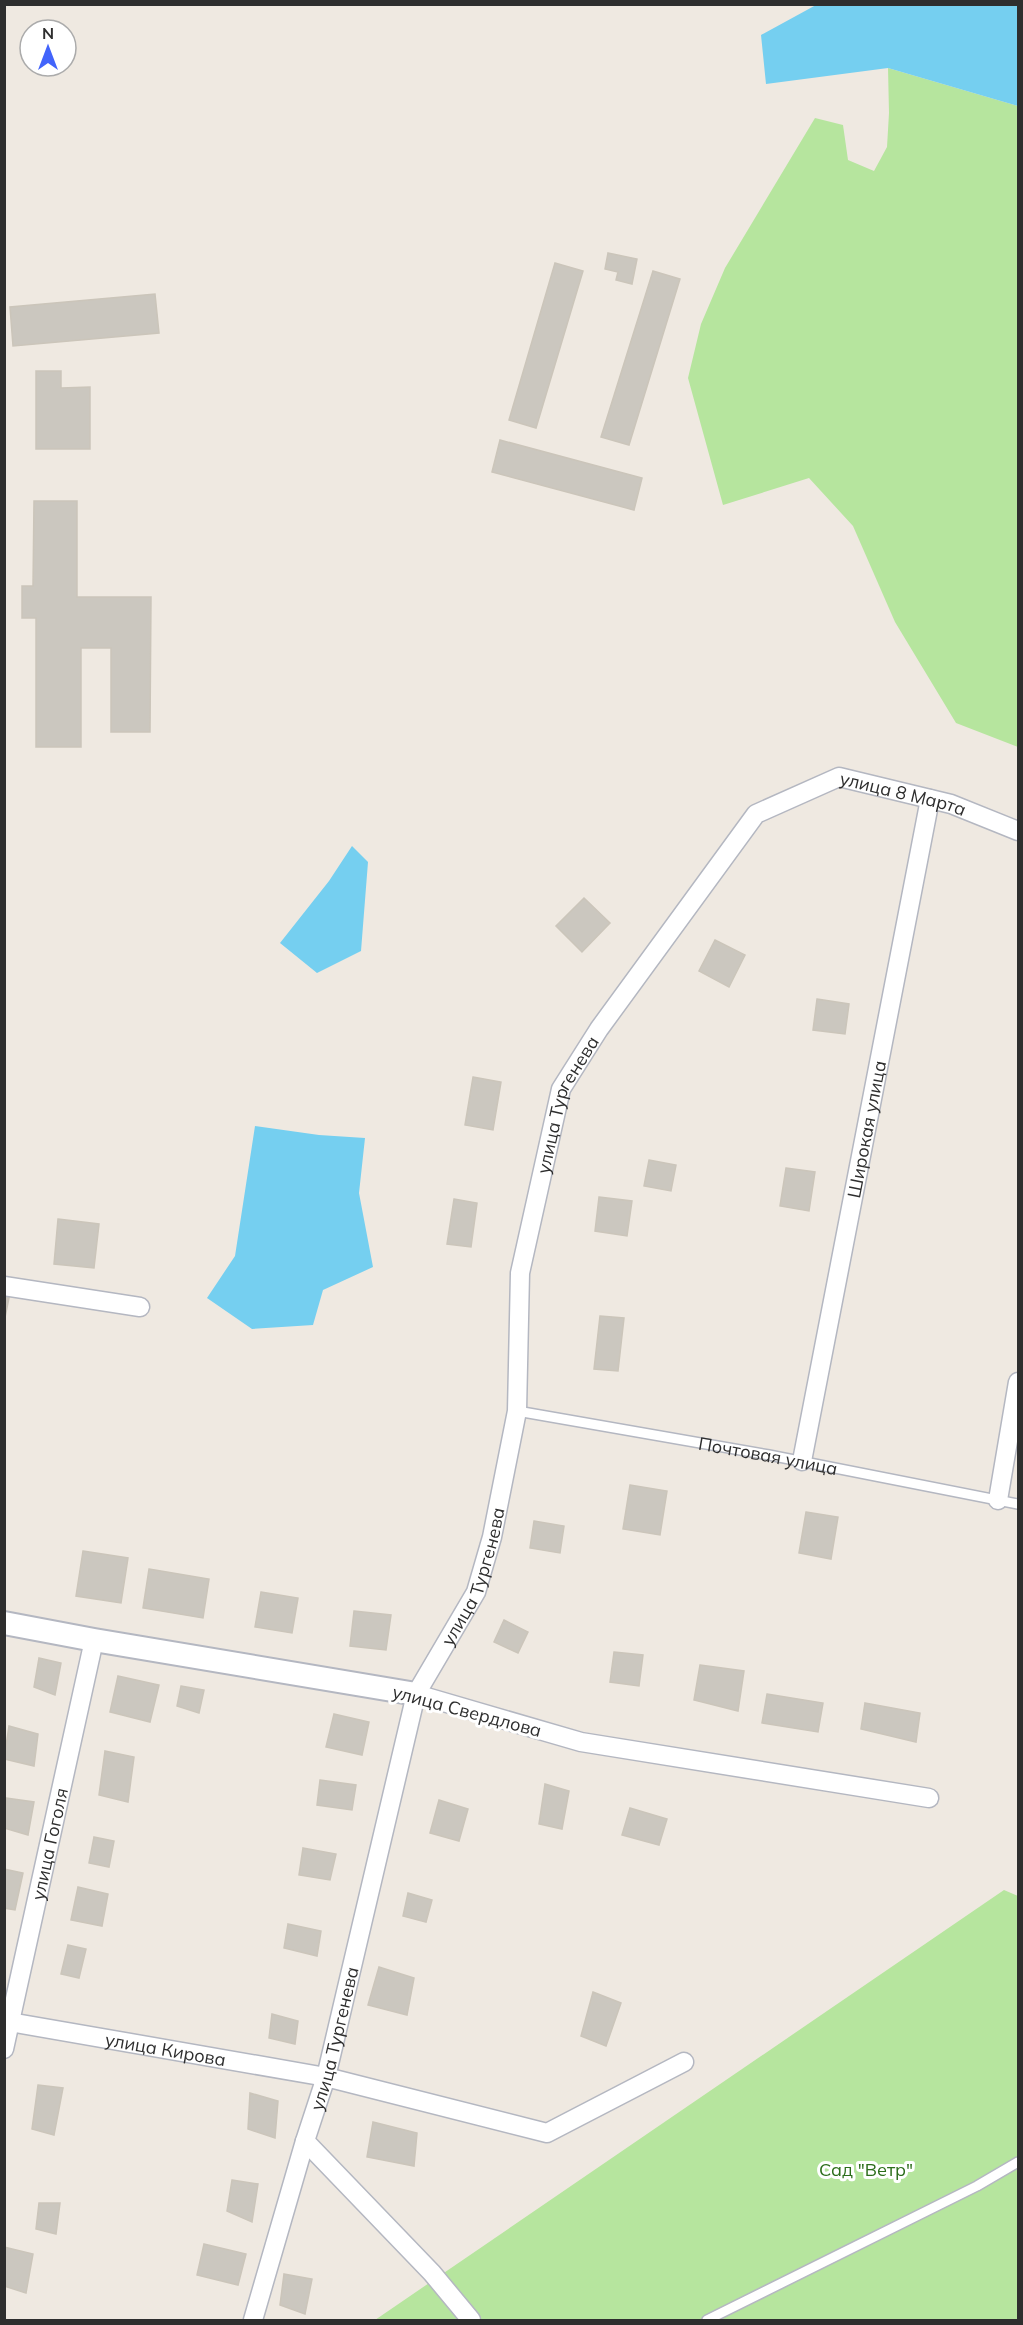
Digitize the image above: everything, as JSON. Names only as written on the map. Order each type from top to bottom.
[{"type":"street","name":"улица 8 Марта","points":[[756,814],[839,777],[951,804],[1018,831]]},
{"type":"street","name":"Широкая улица","points":[[802,1461],[930,799]]},
{"type":"street","name":"улица Тургенева","points":[[253,2320],[305,2140],[326,2077],[416,1694],[476,1592],[492,1537],[517,1410],[520,1273],[561,1089],[599,1029],[756,814]]},
{"type":"street","points":[[4,1286],[140,1307]]},
{"type":"street","points":[[998,1500],[1018,1382]]},
{"type":"street","name":"улица Свердлова","points":[[4,1623],[416,1694],[580,1742],[929,1798]]},
{"type":"street","name":"улица Гоголя","points":[[4,2049],[7,2022],[94,1640]]},
{"type":"street","name":"улица Кирова","points":[[7,2022],[326,2077],[547,2133],[684,2062]]},
{"type":"street","points":[[305,2140],[432,2273],[471,2320]]},
{"type":"lane","name":"Почтовая улица","points":[[517,1410],[802,1461],[1018,1504]]},
{"type":"lane","points":[[707,2320],[966,2191],[1018,2162]]},
{"type":"green space","points":[[888,68],[1018,106],[1018,747],[956,723],[895,622],[853,526],[809,478],[723,505],[688,378],[701,324],[725,268],[815,118],[843,125],[848,160],[874,171],[887,147]]},
{"type":"green space","name":"Сад \"Ветр\"","points":[[1004,1890],[1018,1896],[1018,2320],[375,2320]]},
{"type":"water","points":[[816,5],[1018,5],[1018,106],[888,68],[766,84],[761,35]]},
{"type":"water","points":[[352,846],[368,862],[361,951],[317,973],[280,943],[329,881]]},
{"type":"water","points":[[255,1126],[319,1135],[365,1138],[359,1193],[373,1267],[323,1290],[313,1325],[252,1329],[207,1298],[235,1256]]},
{"type":"building","points":[[608,253],[637,259],[632,284],[616,280],[618,272],[605,269]]},
{"type":"building","points":[[555,263],[583,271],[536,428],[509,420]]},
{"type":"building","points":[[653,271],[680,279],[629,445],[601,437]]},
{"type":"building","points":[[155,294],[159,333],[13,346],[10,307]]},
{"type":"building","points":[[36,371],[61,371],[61,388],[90,387],[90,449],[36,449]]},
{"type":"building","points":[[500,440],[642,478],[634,510],[492,472]]},
{"type":"building","points":[[34,501],[77,501],[77,597],[151,597],[150,732],[111,732],[111,648],[81,648],[81,747],[36,747],[36,618],[22,618],[22,586],[33,586]]},
{"type":"building","points":[[584,898],[610,923],[582,952],[556,926]]},
{"type":"building","points":[[715,940],[745,955],[729,987],[699,971]]},
{"type":"building","points":[[817,999],[849,1004],[845,1034],[813,1030]]},
{"type":"building","points":[[473,1077],[501,1082],[493,1130],[465,1125]]},
{"type":"building","points":[[649,1160],[676,1165],[671,1191],[644,1186]]},
{"type":"building","points":[[786,1168],[815,1172],[809,1211],[780,1206]]},
{"type":"building","points":[[599,1197],[632,1201],[627,1236],[595,1231]]},
{"type":"building","points":[[454,1199],[477,1203],[471,1247],[447,1244]]},
{"type":"building","points":[[58,1219],[99,1224],[94,1268],[54,1264]]},
{"type":"building","points":[[4,1292],[10,1293],[4,1322]]},
{"type":"building","points":[[600,1316],[624,1318],[618,1371],[594,1369]]},
{"type":"building","points":[[630,1485],[667,1491],[660,1535],[623,1529]]},
{"type":"building","points":[[806,1512],[838,1517],[831,1559],[799,1553]]},
{"type":"building","points":[[534,1521],[564,1526],[560,1553],[530,1548]]},
{"type":"building","points":[[83,1551],[128,1558],[121,1603],[76,1596]]},
{"type":"building","points":[[149,1569],[209,1579],[203,1618],[143,1608]]},
{"type":"building","points":[[261,1592],[298,1598],[292,1633],[255,1627]]},
{"type":"building","points":[[354,1611],[391,1615],[386,1650],[350,1646]]},
{"type":"building","points":[[504,1620],[528,1632],[518,1653],[494,1642]]},
{"type":"building","points":[[614,1652],[643,1655],[639,1686],[610,1682]]},
{"type":"building","points":[[39,1658],[61,1663],[55,1695],[34,1687]]},
{"type":"building","points":[[700,1665],[744,1671],[738,1711],[694,1700]]},
{"type":"building","points":[[118,1676],[159,1685],[150,1722],[110,1712]]},
{"type":"building","points":[[181,1686],[204,1690],[199,1713],[177,1706]]},
{"type":"building","points":[[767,1694],[823,1703],[818,1732],[762,1723]]},
{"type":"building","points":[[865,1703],[920,1713],[916,1742],[861,1729]]},
{"type":"building","points":[[334,1714],[369,1722],[362,1755],[326,1747]]},
{"type":"building","points":[[9,1726],[38,1734],[34,1766],[4,1759]]},
{"type":"building","points":[[105,1751],[134,1757],[128,1802],[99,1795]]},
{"type":"building","points":[[320,1780],[356,1785],[352,1810],[317,1805]]},
{"type":"building","points":[[545,1784],[569,1791],[562,1829],[539,1824]]},
{"type":"building","points":[[6,1798],[34,1802],[28,1835],[4,1828]]},
{"type":"building","points":[[439,1800],[468,1809],[459,1841],[430,1833]]},
{"type":"building","points":[[630,1808],[667,1819],[659,1845],[622,1835]]},
{"type":"building","points":[[94,1837],[114,1841],[109,1867],[89,1863]]},
{"type":"building","points":[[303,1848],[336,1854],[330,1880],[299,1875]]},
{"type":"building","points":[[4,1869],[23,1873],[15,1910],[4,1908]]},
{"type":"building","points":[[78,1887],[108,1894],[102,1926],[71,1920]]},
{"type":"building","points":[[408,1893],[432,1900],[426,1922],[403,1916]]},
{"type":"building","points":[[288,1924],[321,1931],[317,1956],[284,1948]]},
{"type":"building","points":[[68,1945],[86,1949],[79,1978],[61,1974]]},
{"type":"building","points":[[379,1967],[414,1978],[407,2015],[368,2005]]},
{"type":"building","points":[[593,1992],[621,2003],[606,2046],[581,2036]]},
{"type":"building","points":[[272,2014],[298,2021],[295,2044],[269,2038]]},
{"type":"building","points":[[38,2085],[63,2088],[54,2135],[32,2129]]},
{"type":"building","points":[[250,2093],[278,2101],[275,2138],[248,2129]]},
{"type":"building","points":[[373,2122],[417,2133],[414,2166],[367,2157]]},
{"type":"building","points":[[232,2180],[258,2184],[252,2222],[227,2211]]},
{"type":"building","points":[[39,2203],[60,2203],[56,2234],[36,2229]]},
{"type":"building","points":[[204,2244],[246,2254],[238,2285],[197,2275]]},
{"type":"building","points":[[4,2247],[33,2254],[26,2293],[4,2286]]},
{"type":"building","points":[[284,2274],[312,2279],[305,2314],[280,2305]]}]
